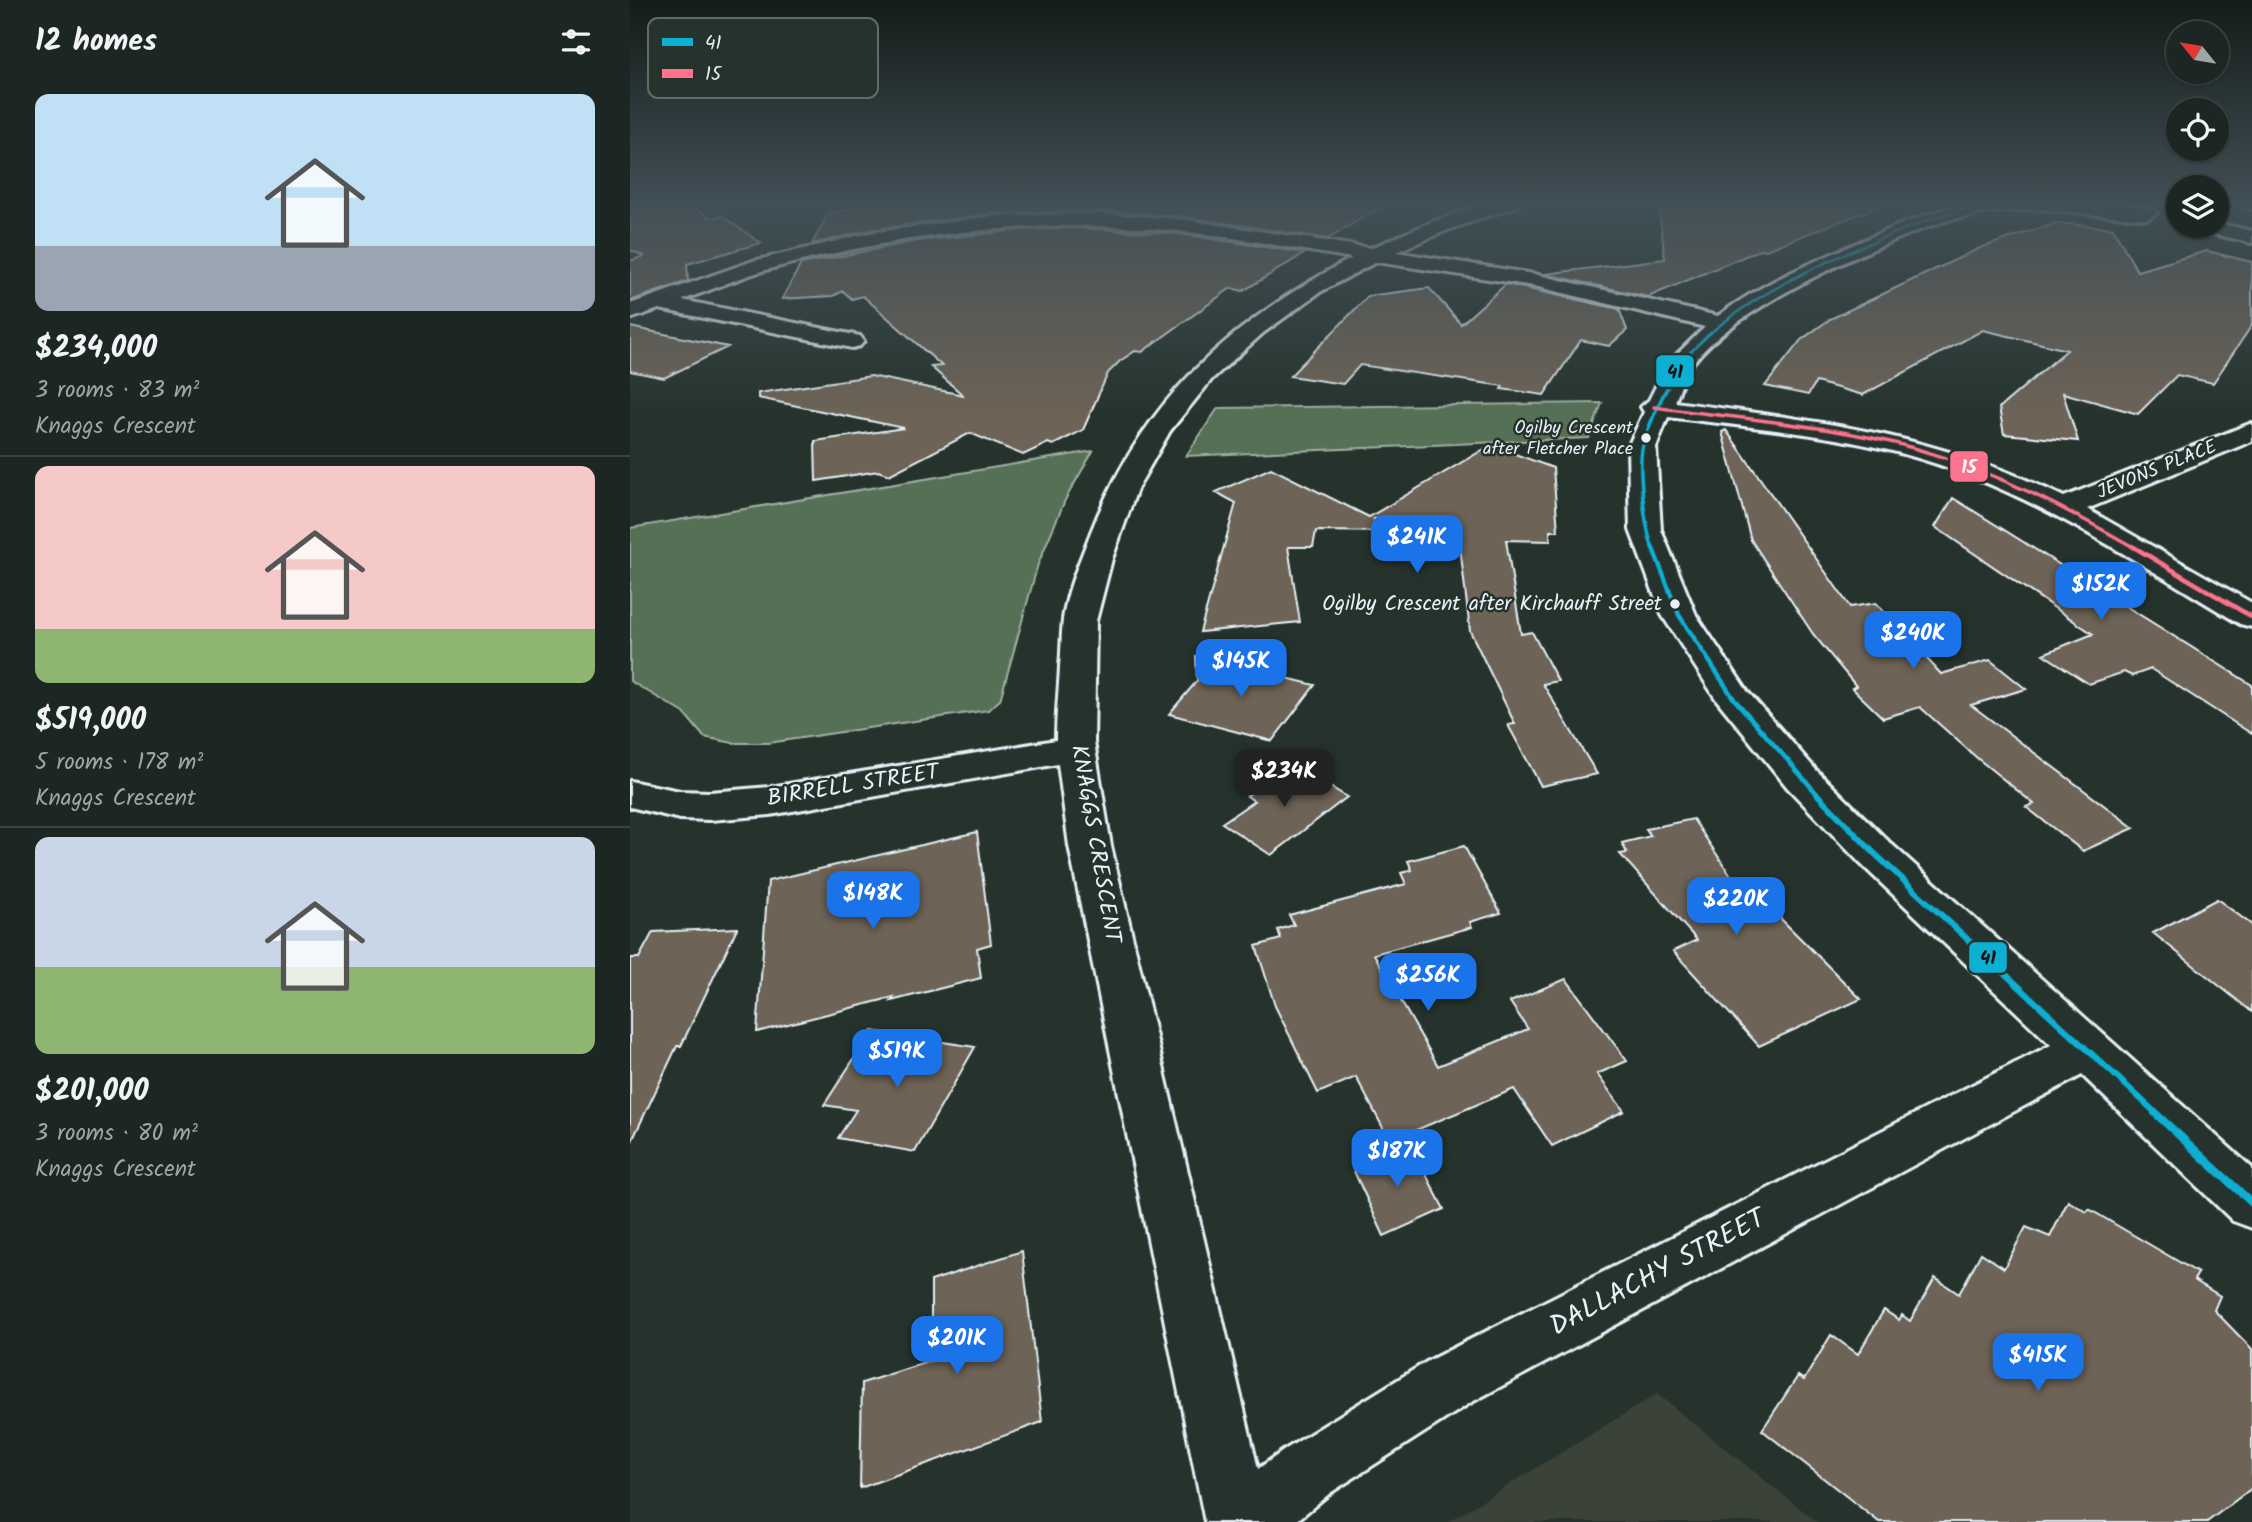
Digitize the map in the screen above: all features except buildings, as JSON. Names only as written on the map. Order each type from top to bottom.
[{"type":"street","points":[[630,312],[736,273]]},
{"type":"street","name":"KNAGGS CRESCENT","points":[[1238,1522],[1093,860],[1076,750],[1080,614],[1105,528],[1140,454],[1176,403],[1260,321],[1338,273]]},
{"type":"street","points":[[1489,273],[1534,280],[1723,324]]},
{"type":"street","points":[[1808,273],[1768,292],[1690,351],[1673,372],[1654,407],[1646,429],[1638,478],[1640,506],[1657,569],[1695,644],[1758,731],[1855,834],[2252,1203]]},
{"type":"street","points":[[657,302],[852,341]]},
{"type":"street","points":[[1654,407],[1824,430],[1888,442],[1950,459],[1997,477],[2063,508],[2252,617]]},
{"type":"street","name":"JEVONS PLACE","points":[[2063,508],[2252,431]]},
{"type":"street","name":"BIRRELL STREET","points":[[630,794],[680,805],[710,806],[770,801],[1076,750]]},
{"type":"street","name":"DALLACHY STREET","points":[[1243,1522],[1308,1471],[1449,1382],[2088,1049]]},
{"type":"shaded area","points":[[1657,1394],[1817,1522],[1448,1522]]},
{"type":"green space","points":[[1602,403],[1589,438],[1186,456],[1218,408]]},
{"type":"green space","points":[[1093,451],[1065,500],[1038,564],[1000,700],[988,710],[768,743],[733,743],[704,737],[684,713],[630,681],[630,528]]},
{"type":"transit line","name":"41","points":[[1808,273],[1761,297],[1700,342],[1676,369],[1642,447],[1646,530],[1679,615],[1734,699],[1802,779],[1874,853],[2252,1203]]},
{"type":"transit line","name":"15","points":[[1654,407],[1842,432],[1952,460],[2068,511],[2252,617]]},
{"type":"place","name":"Ogilby Crescent after Fletcher Place","points":[[1646,438]]},
{"type":"place","name":"Ogilby Crescent after Kirchauff Street","points":[[1675,604]]}]
